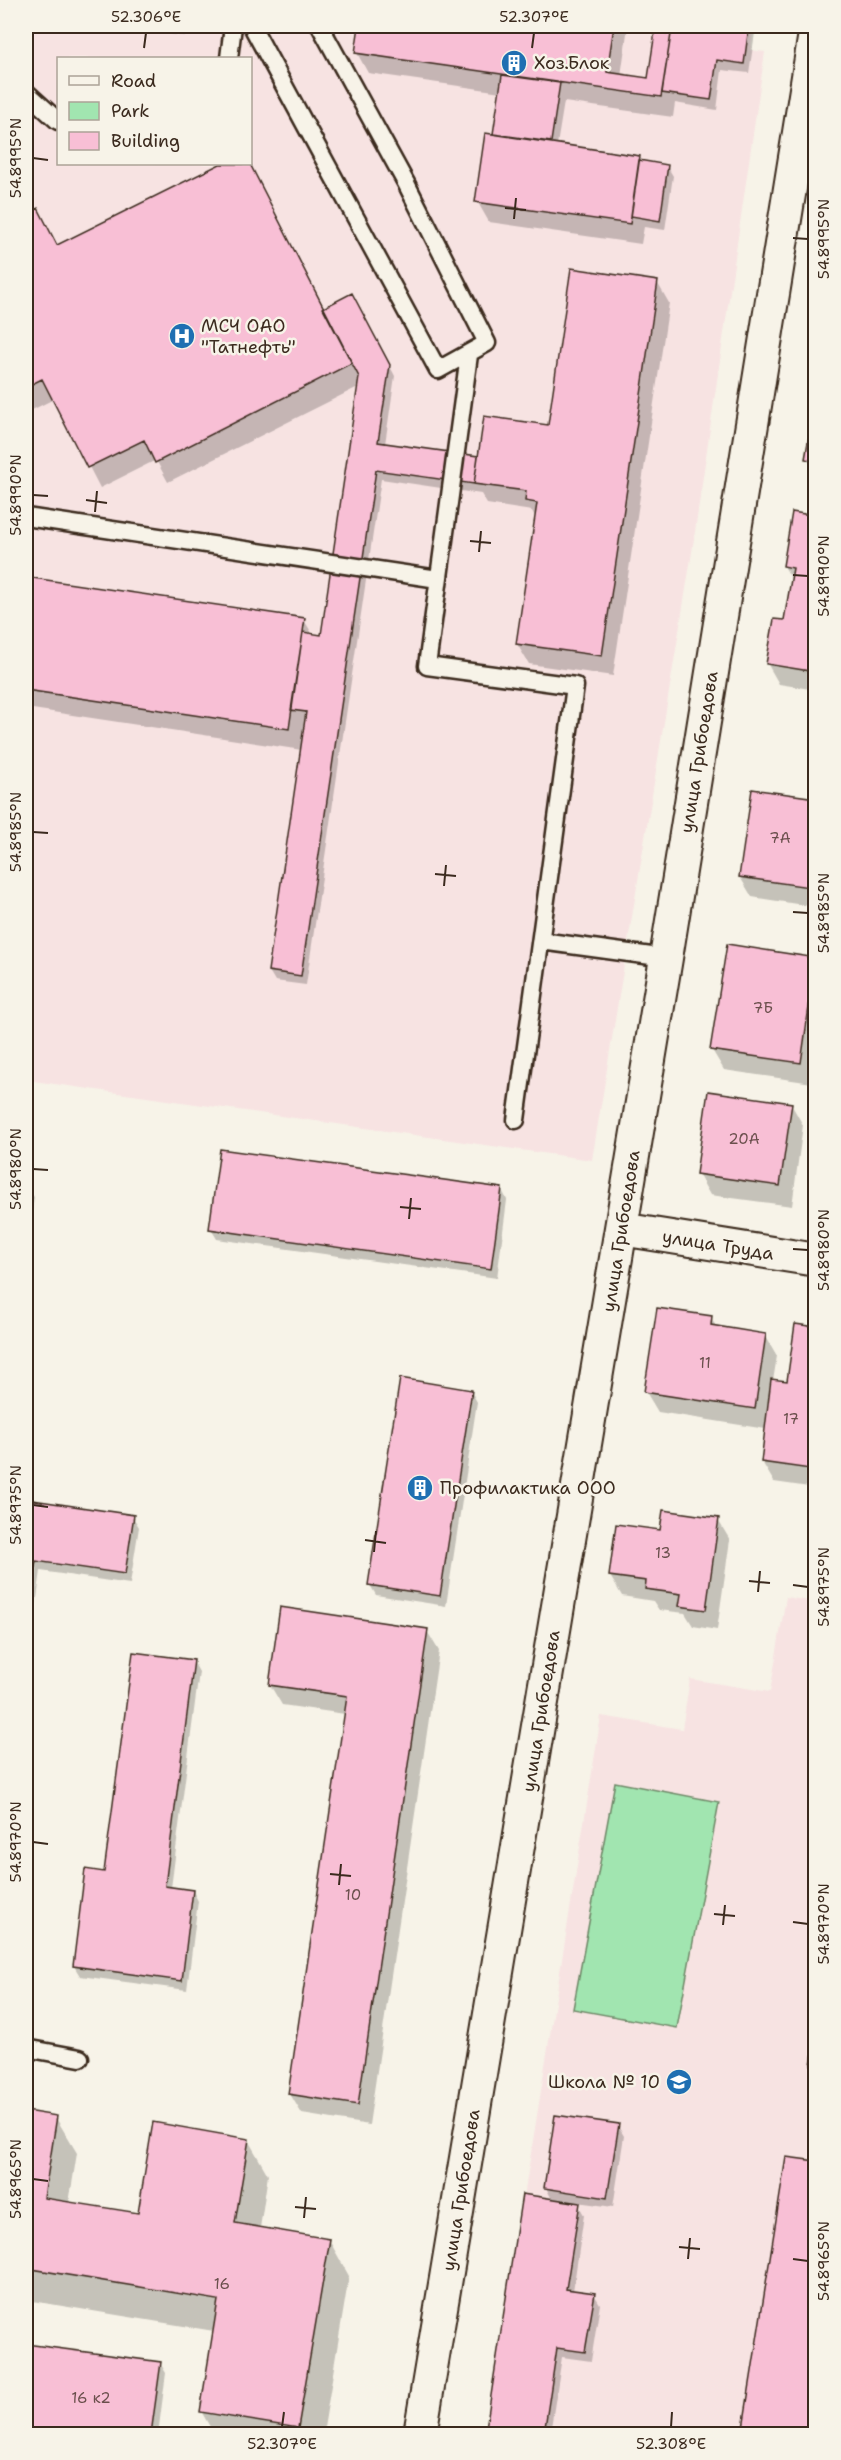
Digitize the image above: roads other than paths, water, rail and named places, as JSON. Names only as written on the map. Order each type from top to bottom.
[{"type":"street","name":"улица Грибоедова","points":[[420,2434],[666,958],[816,27]]},
{"type":"street","name":"улица Труда","points":[[621,1229],[816,1260]]},
{"type":"lane","points":[[229,57],[233,26]]},
{"type":"lane","points":[[254,26],[254,30],[438,370],[469,355],[487,343],[406,183],[320,26]]},
{"type":"lane","points":[[26,93],[57,120]]},
{"type":"lane","points":[[469,355],[427,666],[576,686],[516,1120]]},
{"type":"lane","points":[[26,517],[438,579]]},
{"type":"lane","points":[[541,941],[666,958]]},
{"type":"lane","points":[[26,2048],[80,2058]]},
{"type":"place","name":"Хоз.Блок","points":[[514,63]]},
{"type":"place","name":"МСЧ ОАО \"Татнефть\"","points":[[182,336]]},
{"type":"place","name":"Профилактика ООО","points":[[420,1488]]},
{"type":"place","name":"Школа № 10","points":[[679,2082]]}]
